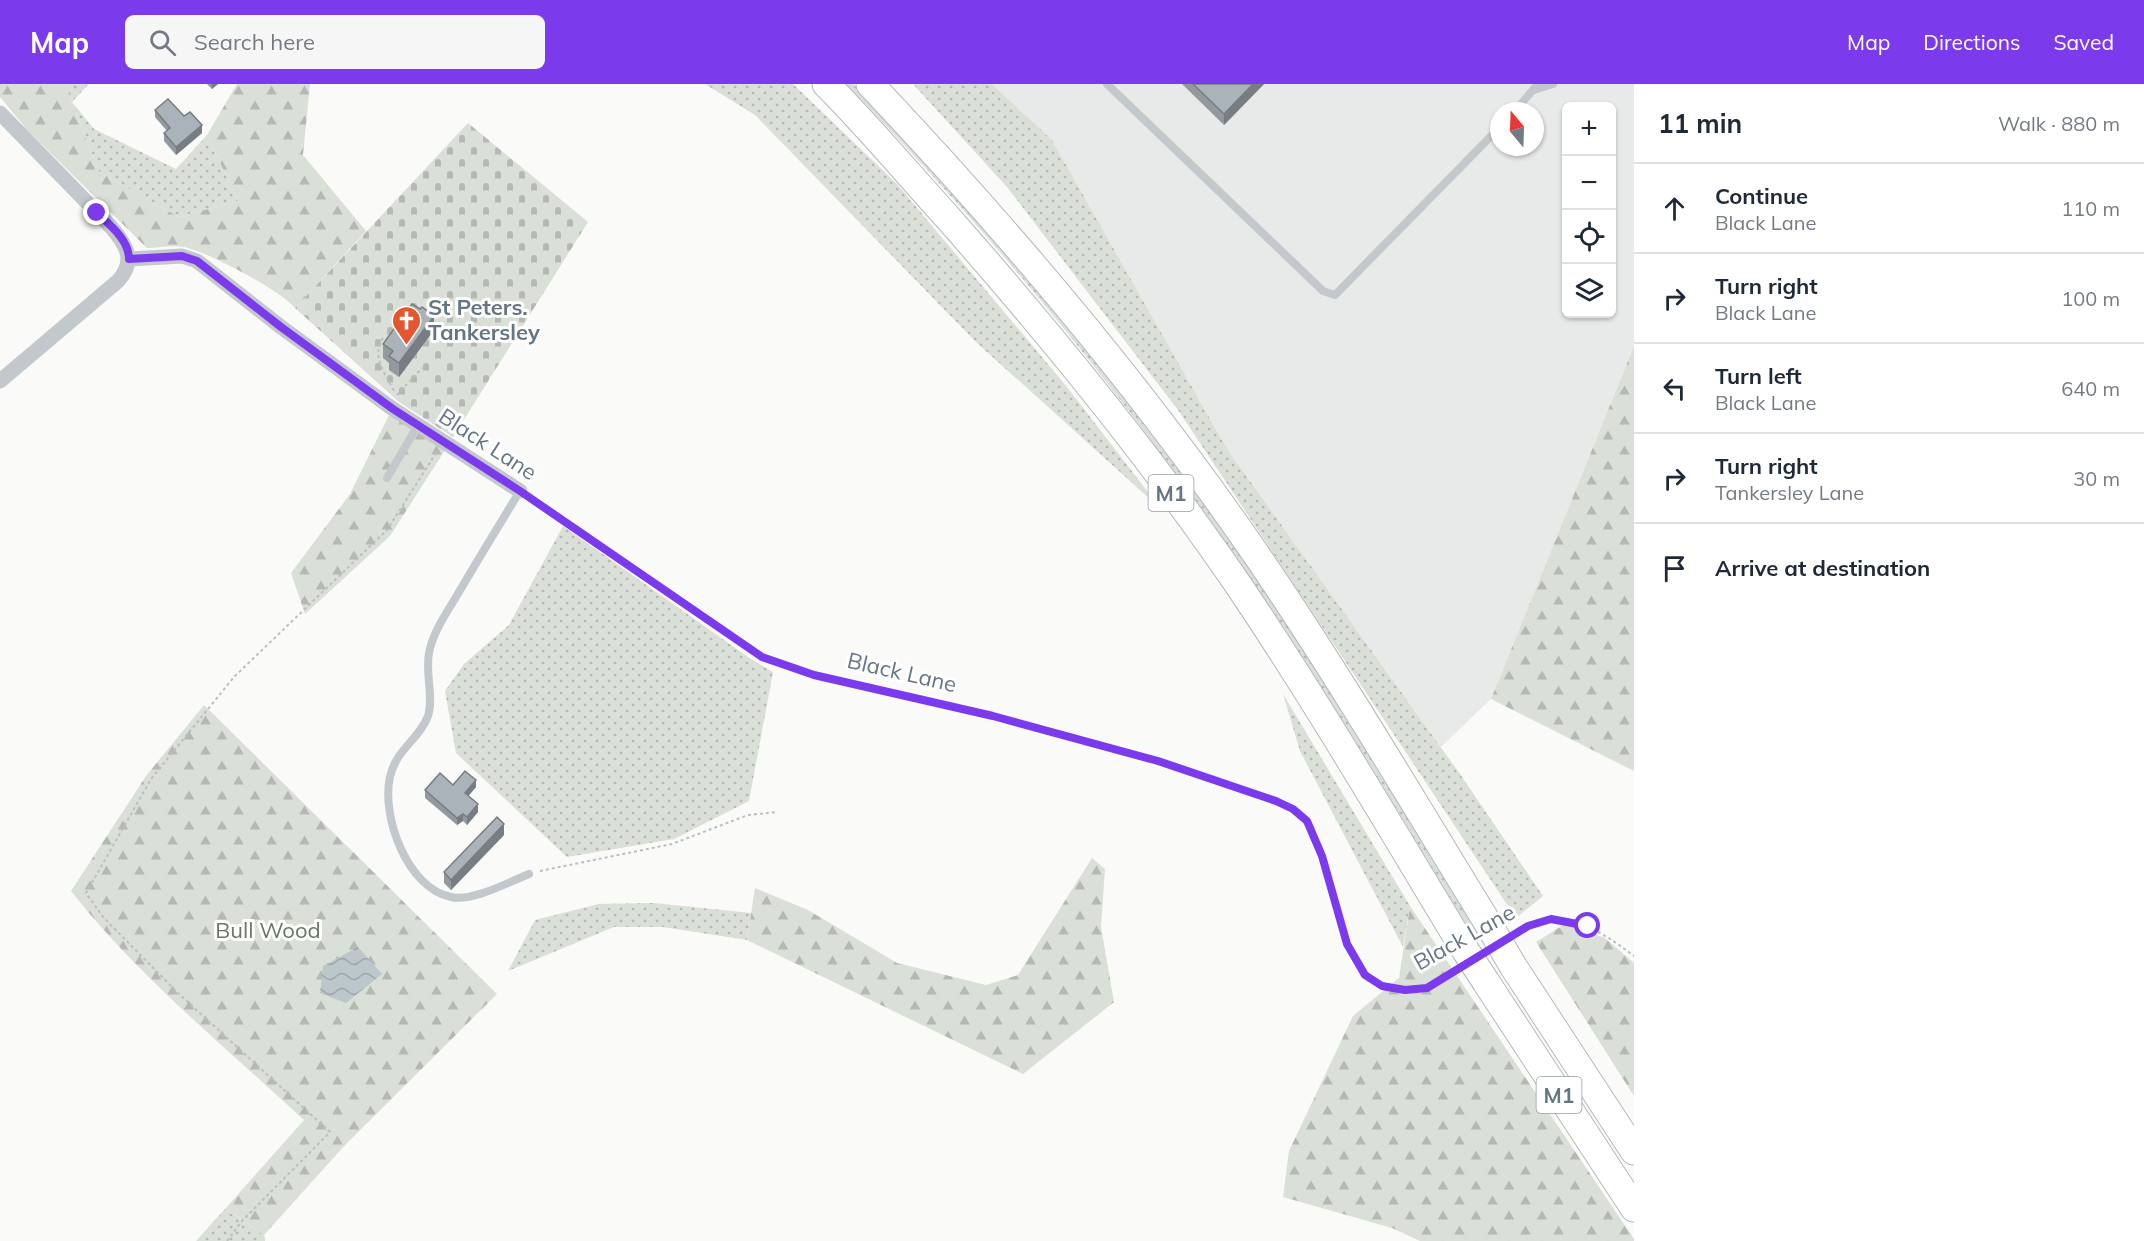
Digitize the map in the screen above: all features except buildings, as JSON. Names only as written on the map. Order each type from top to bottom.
[{"type":"highway","name":"M1","points":[[826,84],[866,125],[1037,319],[1129,435],[1238,586],[1350,759],[1461,955],[1486,982],[1634,1208]]},
{"type":"highway","name":"M1","points":[[870,84],[955,174],[1046,279],[1152,412],[1259,559],[1499,932],[1513,966],[1634,1151]]},
{"type":"street","points":[[0,113],[112,228],[129,251],[128,267],[118,281],[0,381]]},
{"type":"street","name":"Black Lane","points":[[129,259],[182,256],[197,261],[281,327],[393,400],[418,425],[520,491]]},
{"type":"lane","points":[[1107,84],[1323,291],[1335,295],[1490,137]]},
{"type":"lane","points":[[1522,102],[1535,86],[1553,84]]},
{"type":"lane","points":[[387,478],[418,425]]},
{"type":"lane","points":[[520,491],[439,626],[429,652],[428,715],[400,752],[390,774],[387,793],[391,819],[402,852],[416,874],[436,890],[451,897],[464,897],[528,874]]},
{"type":"path","points":[[383,338],[377,347],[378,360],[393,400],[422,368]]},
{"type":"path","points":[[227,1241],[242,1221],[330,1132],[178,993],[103,916],[86,893],[151,778],[234,677],[387,530],[444,441]]},
{"type":"path","name":"Black Lane","points":[[520,491],[762,657],[814,675],[993,716],[1158,761],[1276,801],[1293,809],[1307,821],[1322,856],[1347,944],[1365,975],[1382,986],[1405,990],[1427,988],[1461,955]]},
{"type":"path","points":[[528,874],[672,844],[748,815],[777,812]]},
{"type":"path","name":"Black Lane","points":[[1499,932],[1551,919],[1588,926],[1612,939],[1634,956]]},
{"type":"shaded area","points":[[992,84],[1634,84],[1634,346],[1491,699],[1441,747],[1227,449],[1052,140]]},
{"type":"green space","points":[[0,84],[69,84],[72,102],[99,172],[179,217],[238,201],[207,135],[237,84],[310,84],[303,155],[366,231],[295,308],[260,282],[195,250],[170,246],[147,248],[28,131],[0,97]]},
{"type":"green space","points":[[69,84],[89,84],[72,102]]},
{"type":"green space","points":[[705,84],[793,84],[897,184],[1067,387],[1161,509],[976,342],[755,115]]},
{"type":"green space","points":[[846,84],[853,84],[968,208],[1023,271],[1129,402],[1228,538],[1330,690],[1483,940],[1482,942],[1463,920],[1366,758],[1264,600],[1112,389],[983,232]]},
{"type":"green space","points":[[913,84],[992,84],[1052,140],[1227,449],[1460,774],[1543,896],[1516,918],[1178,410],[1007,187]]},
{"type":"green space","points":[[72,102],[94,129],[176,169],[207,135],[238,201],[179,217],[99,172]]},
{"type":"green space","points":[[468,123],[588,222],[453,437],[399,402],[295,308]]},
{"type":"green space","points":[[1634,346],[1634,771],[1491,699]]},
{"type":"green space","points":[[389,415],[445,450],[390,536],[305,614],[291,573],[350,494]]},
{"type":"green space","points":[[563,526],[751,659],[773,672],[749,801],[674,839],[567,857],[456,753],[445,691],[464,664],[509,625]]},
{"type":"green space","points":[[1283,694],[1410,906],[1403,947],[1300,751]]},
{"type":"green space","name":"Bull Wood","points":[[204,705],[497,994],[346,1144],[264,1235],[225,1209],[304,1120],[153,981],[124,952],[71,891],[146,776]]},
{"type":"green space","points":[[1092,858],[1105,869],[1101,927],[1114,1002],[1023,1074],[747,940],[755,888],[808,910],[897,963],[986,985],[1018,975]]},
{"type":"green space","points":[[654,903],[751,913],[747,940],[663,927],[614,927],[508,971],[535,920],[599,904]]},
{"type":"green space","points":[[1410,906],[1634,1241],[1420,1241],[1392,1228],[1283,1197],[1289,1151],[1353,1016],[1399,978]]},
{"type":"green space","points":[[1565,924],[1605,938],[1634,963],[1634,1096],[1536,942]]},
{"type":"green space","points":[[225,1209],[264,1235],[265,1241],[196,1241]]},
{"type":"water","points":[[358,947],[382,974],[346,1003],[320,993],[323,966]]},
{"type":"place","name":"St Peters. Tankersley","points":[[407,346]]},
{"type":"route","points":[[97,213],[124,242],[129,251],[129,259],[182,256],[197,261],[281,327],[393,409],[520,491],[762,657],[814,675],[993,716],[1158,761],[1276,801],[1293,809],[1307,821],[1322,856],[1347,944],[1365,975],[1382,986],[1405,990],[1427,988],[1528,926],[1551,919],[1588,926]]}]
